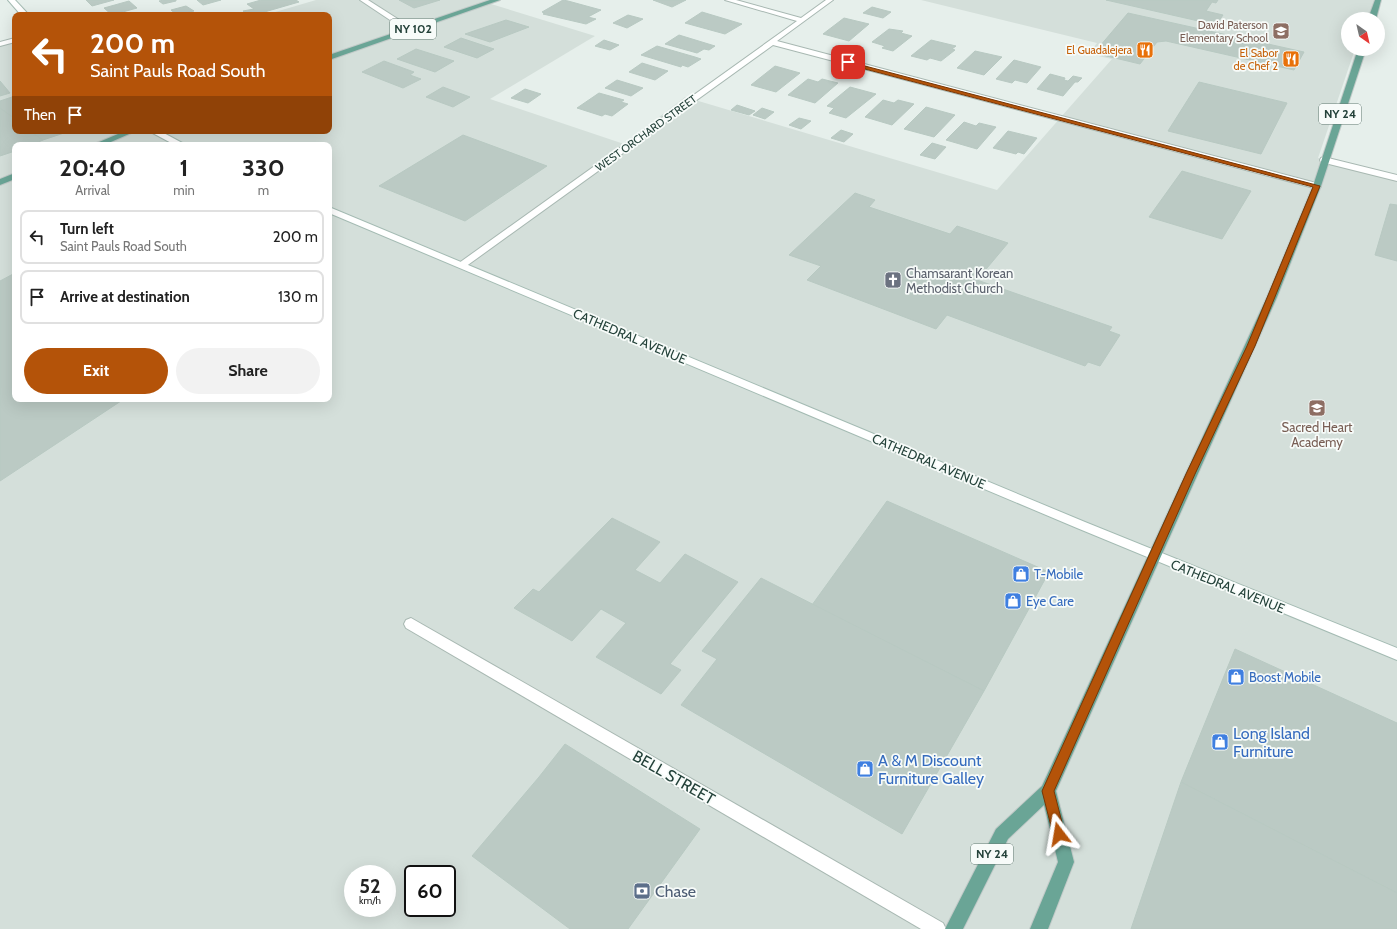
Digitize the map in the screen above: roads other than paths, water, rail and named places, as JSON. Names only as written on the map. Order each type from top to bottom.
[{"type":"main road","name":"NY 102","points":[[332,57],[497,0]]},
{"type":"main road","points":[[1374,12],[1378,0]]},
{"type":"main road","name":"NY 24","points":[[954,929],[1002,834],[1048,791],[1154,555],[1251,346],[1317,186],[1324,160],[1360,56]]},
{"type":"main road","points":[[104,142],[124,134]]},
{"type":"main road","points":[[0,182],[12,177]]},
{"type":"main road","points":[[1039,929],[1066,862],[1048,791]]},
{"type":"street","points":[[10,0],[23,12]]},
{"type":"street","points":[[363,0],[411,30]]},
{"type":"street","points":[[728,0],[802,20]]},
{"type":"street","name":"WEST ORCHARD STREET","points":[[462,265],[830,0]]},
{"type":"street","points":[[0,44],[12,41]]},
{"type":"street","points":[[772,42],[1317,186]]},
{"type":"street","points":[[159,134],[176,142]]},
{"type":"street","points":[[1324,160],[1397,178]]},
{"type":"street","name":"CATHEDRAL AVENUE","points":[[332,211],[1154,555],[1397,654]]},
{"type":"street","name":"BELL STREET","points":[[411,624],[937,929]]},
{"type":"place","name":"David Paterson Elementary School","points":[[1281,31]]},
{"type":"place","name":"El Guadalejera","points":[[1145,50]]},
{"type":"place","name":"El Sabor de Chef 2","points":[[1291,59]]},
{"type":"place","name":"Chamsarant Korean Methodist Church","points":[[893,280]]},
{"type":"place","name":"Sacred Heart Academy","points":[[1317,408]]},
{"type":"place","name":"T-Mobile","points":[[1021,574]]},
{"type":"place","name":"Eye Care","points":[[1013,601]]},
{"type":"place","name":"Boost Mobile","points":[[1236,677]]},
{"type":"place","name":"Long Island Furniture","points":[[1220,742]]},
{"type":"place","name":"A & M Discount Furniture Galley","points":[[865,769]]},
{"type":"place","name":"Chase","points":[[642,891]]}]
